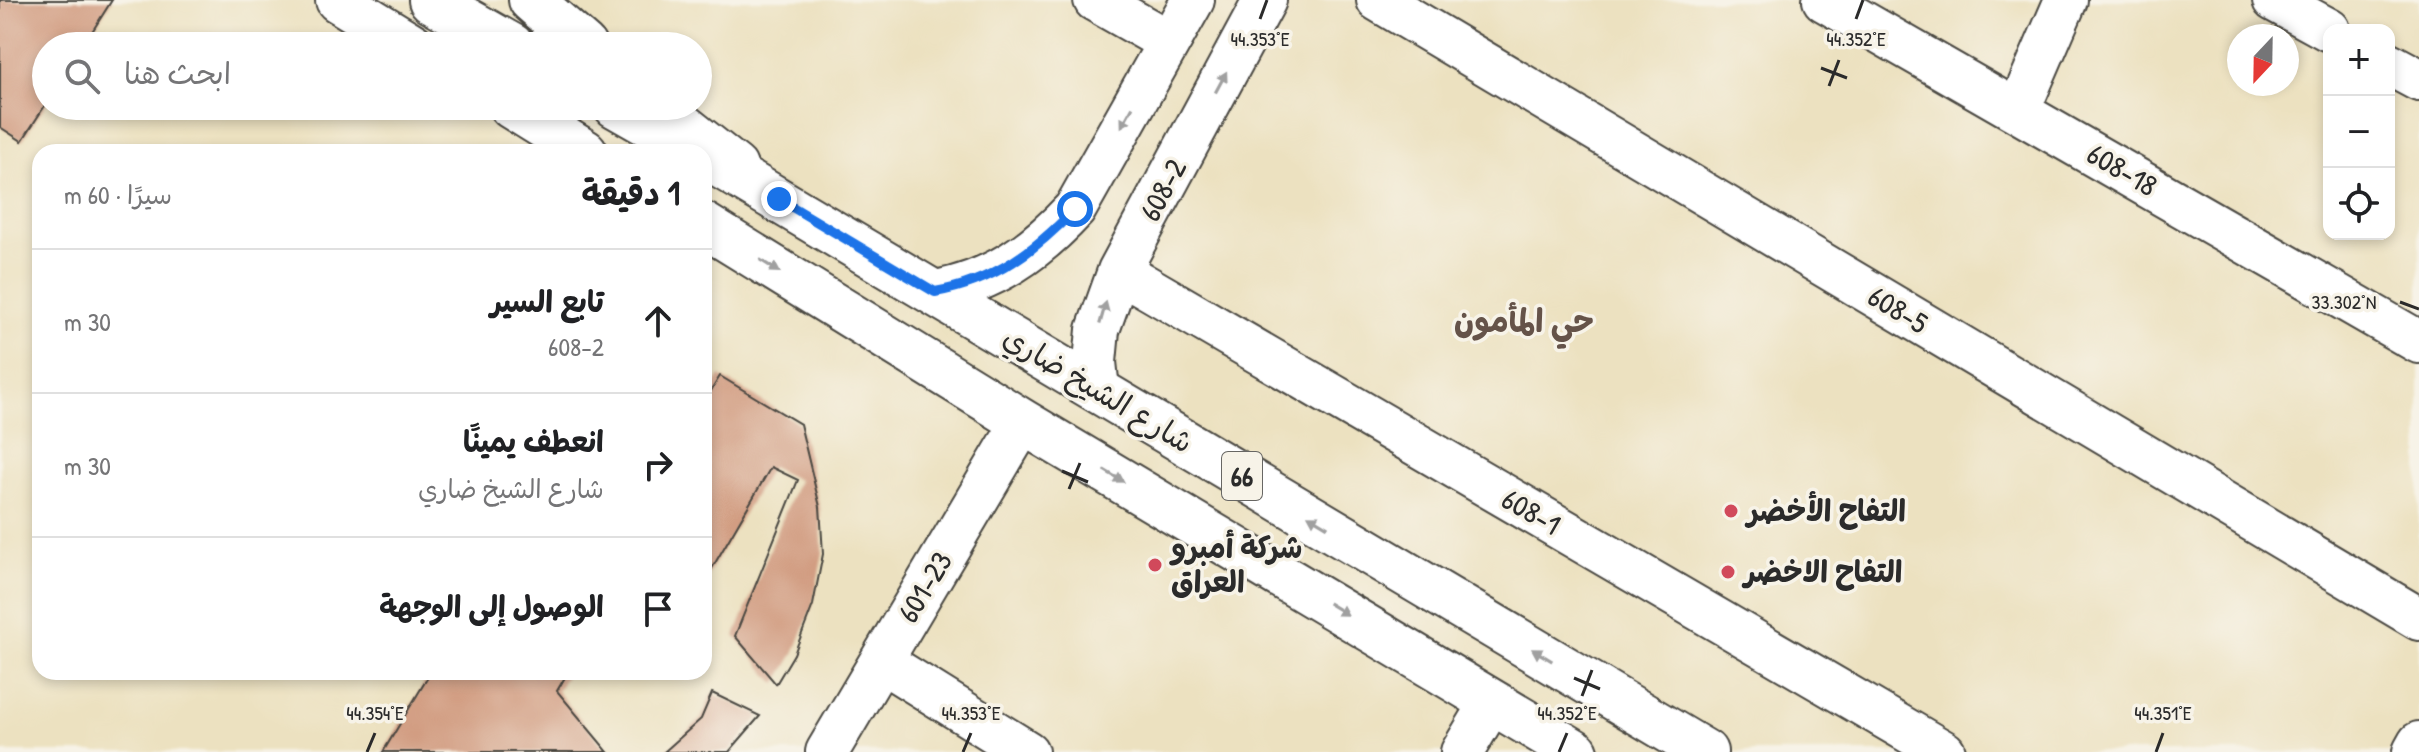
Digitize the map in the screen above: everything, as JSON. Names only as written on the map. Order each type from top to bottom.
[{"type":"main road","points":[[338,0],[390,32]]},
{"type":"main road","points":[[431,0],[487,32]]},
{"type":"main road","points":[[535,6],[567,32]]},
{"type":"main road","points":[[534,120],[572,144]]},
{"type":"main road","points":[[641,120],[683,144]]},
{"type":"main road","name":"شارع الشيخ ضاري","points":[[676,120],[707,144]]},
{"type":"main road","name":"شارع الشيخ ضاري","points":[[712,148],[779,199]]},
{"type":"main road","name":"شارع الشيخ ضاري","points":[[712,161],[1705,752]]},
{"type":"main road","name":"66","points":[[712,230],[1023,422],[1576,752]]},
{"type":"street","points":[[1095,0],[1169,42]]},
{"type":"street","points":[[935,292],[966,287],[997,273],[1052,234],[1075,209],[1193,0]]},
{"type":"street","name":"608-2","points":[[1098,390],[1095,362],[1098,330],[1119,271],[1265,0]]},
{"type":"street","name":"608-5","points":[[1378,0],[2419,619]]},
{"type":"street","name":"608-18","points":[[1824,0],[2019,109],[2419,342]]},
{"type":"street","points":[[2019,109],[2066,0]]},
{"type":"street","points":[[2274,0],[2323,27]]},
{"type":"street","points":[[2395,67],[2419,80]]},
{"type":"street","name":"608-1","points":[[1119,271],[1944,752]]},
{"type":"street","name":"601-23","points":[[827,752],[1023,422]]},
{"type":"street","points":[[881,661],[1027,752]]},
{"type":"street","points":[[1462,752],[1492,702]]},
{"type":"street","points":[[2414,752],[2419,743]]},
{"type":"building","points":[[0,0],[112,0],[92,32],[32,32],[32,120],[36,120],[22,141],[0,127]]},
{"type":"building","points":[[720,376],[800,424],[820,507],[823,554],[813,605],[794,654],[776,684],[735,636],[798,480],[771,467],[712,568],[712,389]]},
{"type":"building","points":[[426,680],[563,680],[557,691],[608,752],[383,752]]},
{"type":"building","points":[[712,693],[760,716],[729,752],[664,752],[701,719]]},
{"type":"place","name":"التفاح الأخضر","points":[[1731,511]]},
{"type":"place","name":"شركة أمبرو العراق","points":[[1155,565]]},
{"type":"place","name":"التفاح الاخضر","points":[[1728,572]]},
{"type":"district","name":"حي المأمون","points":[[1524,321]]},
{"type":"route","points":[[779,199],[935,292],[966,287],[997,273],[1052,234],[1075,209]]}]
